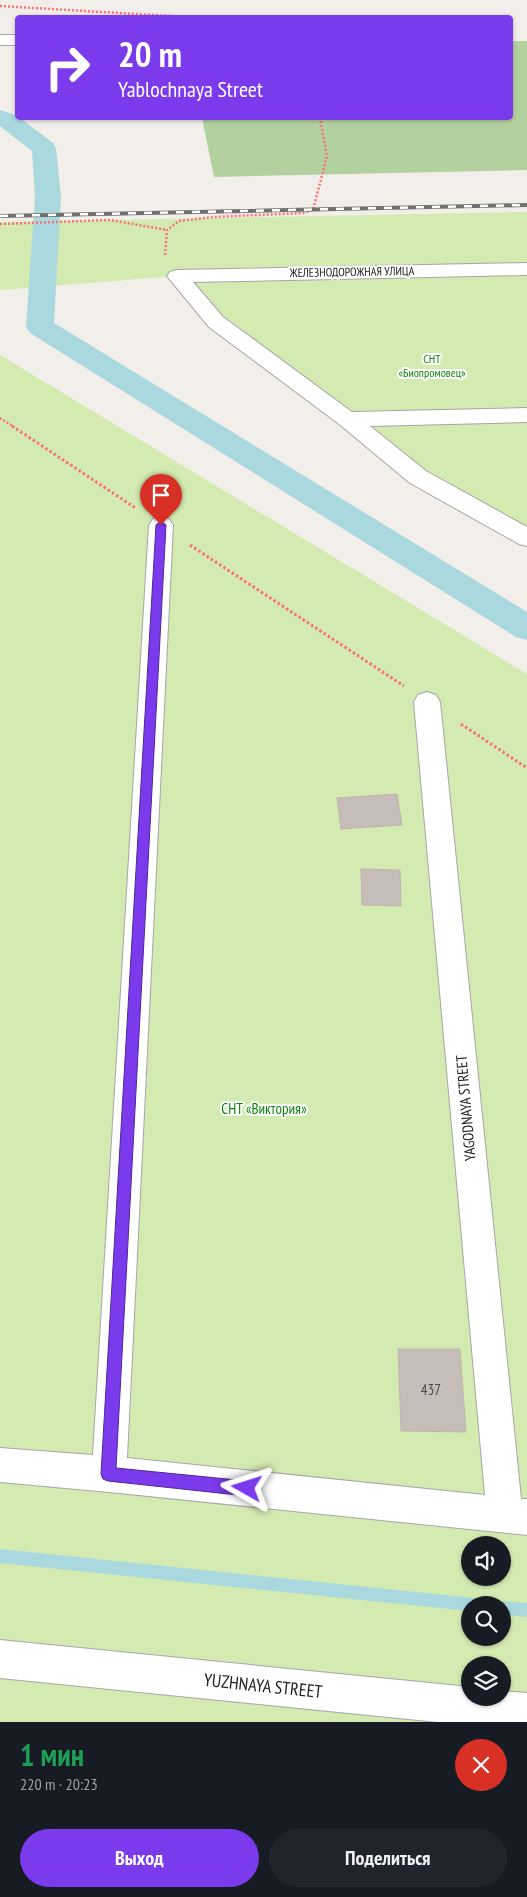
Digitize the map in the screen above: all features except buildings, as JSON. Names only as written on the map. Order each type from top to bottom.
[{"type":"street","points":[[0,40],[15,40]]},
{"type":"street","name":"ЖЕЛЕЗНОДОРОЖНАЯ УЛИЦА","points":[[177,276],[527,269]]},
{"type":"street","points":[[177,276],[216,322],[347,419],[418,477],[527,538]]},
{"type":"street","points":[[347,419],[527,415]]},
{"type":"street","points":[[108,1474],[161,525]]},
{"type":"street","name":"YAGODNAYA STREET","points":[[427,702],[516,1516]]},
{"type":"street","points":[[0,1465],[108,1474],[516,1516]]},
{"type":"street","name":"YUZHNAYA STREET","points":[[0,1659],[527,1712]]},
{"type":"path","points":[[0,6],[159,15]]},
{"type":"path","points":[[0,224],[110,220],[167,230],[179,221],[214,217],[302,213],[313,210],[327,156],[320,120]]},
{"type":"path","points":[[167,230],[165,256],[177,276]]},
{"type":"path","points":[[0,418],[527,768]]},
{"type":"green space","points":[[513,41],[527,41],[527,170],[214,177],[202,120],[513,120]]},
{"type":"green space","name":"СНТ «Биопромовец»","points":[[527,212],[527,538],[418,477],[216,322],[177,276],[0,290],[0,222]]},
{"type":"green space","name":"СНТ «Виктория»","points":[[0,355],[527,674],[527,1722],[0,1722]]},
{"type":"waterway","points":[[0,117],[7,120],[44,148],[48,197],[40,327],[527,628]]},
{"type":"waterway","points":[[0,1556],[461,1604]]},
{"type":"waterway","points":[[511,1609],[527,1610]]},
{"type":"railway","points":[[0,216],[527,205]]},
{"type":"route","points":[[161,525],[108,1474],[247,1488]]}]
